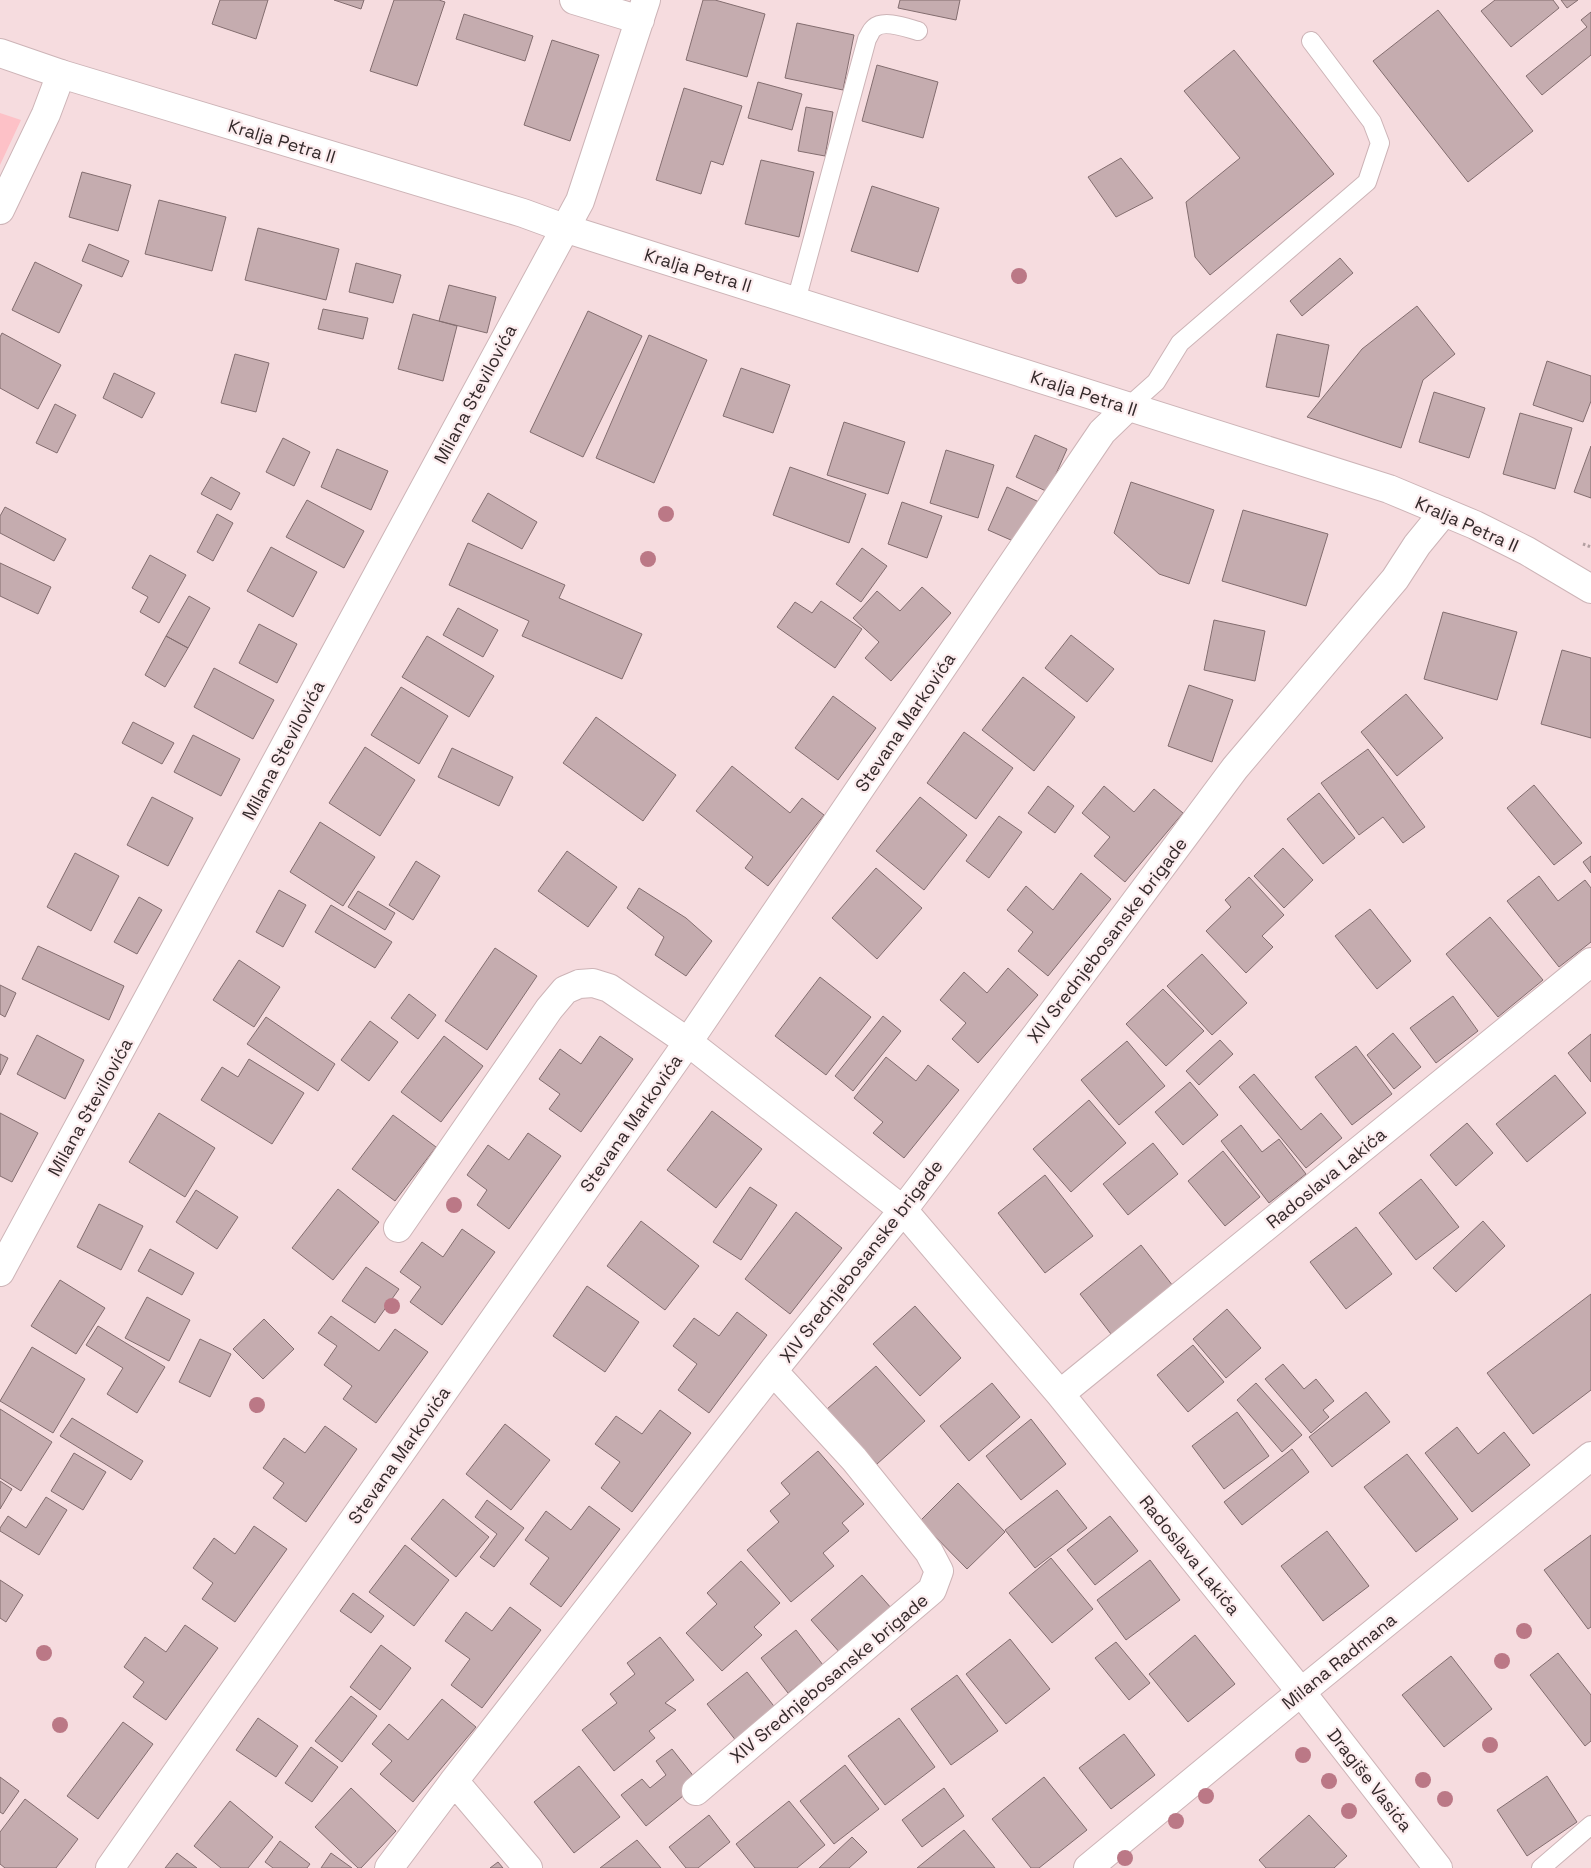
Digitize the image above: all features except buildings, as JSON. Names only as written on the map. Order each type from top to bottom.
[{"type":"street","points":[[564,228],[585,188],[643,10],[574,0]]},
{"type":"street","name":"Kralja Petra II","points":[[0,53],[61,74],[523,213],[564,228],[1389,489],[1475,525],[1527,551],[1591,589]]},
{"type":"street","points":[[0,210],[46,114],[61,74]]},
{"type":"street","name":"Milana Stevilovića","points":[[0,1272],[564,228]]},
{"type":"street","name":"Stevana Markovića","points":[[110,1868],[688,1042],[1102,432],[1128,407]]},
{"type":"street","name":"XIV Srednjebosanske brigade","points":[[389,1868],[454,1781],[773,1371],[903,1210],[1235,768],[1395,579],[1418,545],[1444,512]]},
{"type":"street","name":"Radoslava Lakića","points":[[1060,1394],[1591,962]]},
{"type":"street","name":"Stevana Markovića","points":[[398,1228],[549,1009],[565,990],[579,984],[593,983],[609,988],[688,1042],[903,1210]]},
{"type":"street","name":"Radoslava Lakića","points":[[903,1210],[1060,1394],[1301,1692]]},
{"type":"street","name":"XIV Srednjebosanske brigade","points":[[696,1791],[932,1590],[939,1571],[929,1552],[854,1459],[773,1371]]},
{"type":"street","name":"Milana Radmana","points":[[1088,1868],[1591,1456]]},
{"type":"street","name":"Dragiše Vasića","points":[[1301,1692],[1438,1868]]},
{"type":"street","points":[[454,1781],[528,1868]]},
{"type":"lane","points":[[796,301],[867,39],[873,28],[880,25],[892,25],[918,31]]},
{"type":"lane","points":[[1128,407],[1156,382],[1180,342],[1366,182],[1380,144],[1372,122],[1311,41]]},
{"type":"lane","points":[[1541,1868],[1591,1825]]},
{"type":"path","points":[[1583,544],[1591,547]]},
{"type":"shaded area","points":[[0,113],[21,120],[0,165]]}]
